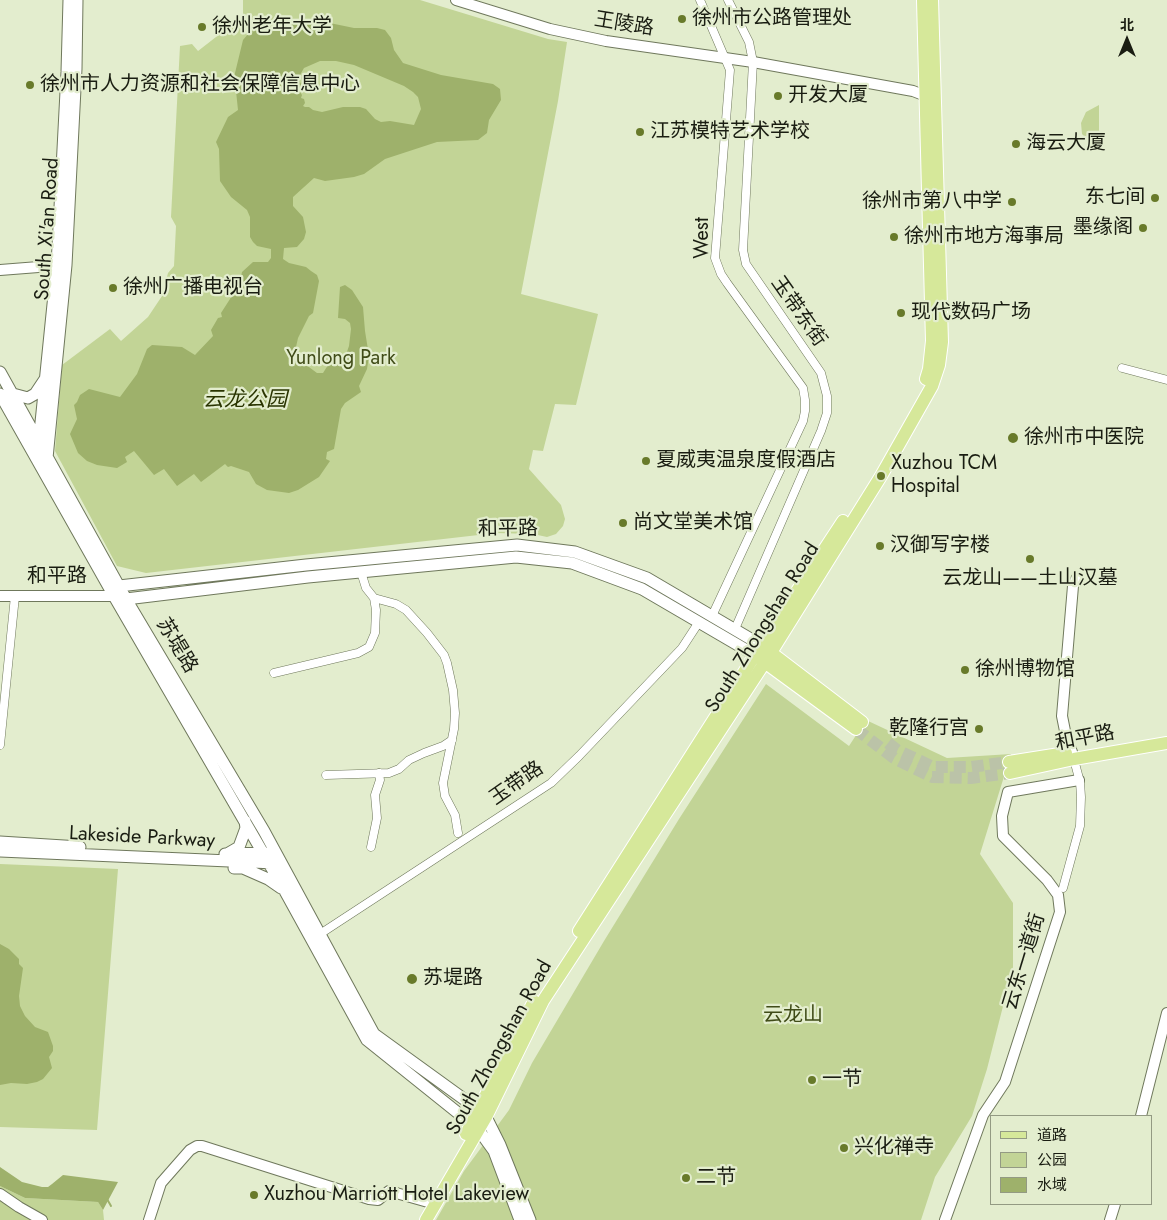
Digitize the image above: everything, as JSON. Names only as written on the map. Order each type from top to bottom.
[{"type":"main road","name":"South Xi'an Road","points":[[39,442],[61,265],[69,0]]},
{"type":"main road","name":"South Xi'an Road","points":[[42,460],[61,265],[76,69],[78,0]]},
{"type":"main road","name":"South Zhongshan Road","points":[[417,1220],[482,1114],[543,1001],[763,654],[890,461],[932,386],[939,365],[942,342],[931,98],[923,0]]},
{"type":"main road","name":"South Zhongshan Road","points":[[931,98],[932,0]]},
{"type":"main road","name":"苏堤路","points":[[0,372],[39,442],[42,460]]},
{"type":"main road","points":[[12,394],[28,398],[35,394],[46,378]]},
{"type":"main road","name":"苏堤路","points":[[0,394],[42,460],[285,891],[319,940]]},
{"type":"main road","name":"和平路","points":[[116,591],[306,565],[516,545],[575,552],[647,578],[735,629],[763,654],[859,725]]},
{"type":"main road","name":"和平路","points":[[126,600],[361,572],[516,557],[572,563],[642,589],[699,622],[763,654]]},
{"type":"main road","name":"苏堤路","points":[[116,591],[126,600],[264,831],[279,858],[367,1040],[474,1126],[494,1151],[520,1220]]},
{"type":"main road","name":"和平路","points":[[1010,768],[1167,736]]},
{"type":"main road","name":"和平路","points":[[1073,756],[1167,743]]},
{"type":"main road","points":[[226,854],[239,847],[246,828],[245,821]]},
{"type":"main road","name":"Lakeside Parkway","points":[[0,842],[226,854],[266,858]]},
{"type":"main road","name":"Lakeside Parkway","points":[[0,851],[191,859],[266,858]]},
{"type":"main road","points":[[266,858],[279,858]]},
{"type":"main road","points":[[191,859],[213,866],[243,868],[268,879],[285,891]]},
{"type":"main road","name":"苏堤路","points":[[327,957],[374,1034],[482,1114],[500,1145],[530,1220]]},
{"type":"main road","name":"South Zhongshan Road","points":[[426,1220],[474,1126]]},
{"type":"street","name":"王陵路","points":[[456,0],[550,29],[606,41],[749,61],[913,91],[931,98]]},
{"type":"street","name":"West","points":[[700,0],[728,59],[730,70],[715,258],[727,283],[803,388],[805,411],[803,421],[712,616]]},
{"type":"street","name":"玉带东街","points":[[728,0],[749,42],[743,250],[746,264],[821,373],[827,396],[826,413],[821,431],[735,629]]},
{"type":"street","points":[[0,270],[61,265]]},
{"type":"street","points":[[1122,368],[1167,380]]},
{"type":"street","points":[[274,674],[358,653],[369,647],[372,642],[376,622],[374,598],[366,588],[361,572]]},
{"type":"street","points":[[1062,888],[1080,826],[1081,797],[1079,780],[1062,716],[1073,586],[1076,579]]},
{"type":"street","name":"和平路","points":[[0,596],[116,591]]},
{"type":"street","points":[[0,745],[15,596]]},
{"type":"street","points":[[374,598],[396,604],[406,610],[428,633],[444,655],[453,690],[455,713],[452,740],[443,783],[445,796],[455,815],[458,833]]},
{"type":"street","name":"玉带路","points":[[319,940],[551,783],[682,648],[699,622]]},
{"type":"street","points":[[326,775],[389,772],[399,769],[409,760],[452,740]]},
{"type":"street","points":[[371,847],[377,818],[375,795],[380,780],[379,773]]},
{"type":"street","name":"云东一道街","points":[[945,1220],[983,1115],[1005,1082],[1060,912],[1058,896],[1047,880],[1003,836],[1002,816],[1008,792],[1079,780]]},
{"type":"street","points":[[1141,1115],[1167,1013]]},
{"type":"street","points":[[149,1220],[161,1183],[190,1150],[197,1146],[369,1199],[378,1200],[389,1191],[428,1202]]},
{"type":"street","points":[[0,1194],[42,1220]]},
{"type":"street","points":[[1110,1220],[1115,1205]]},
{"type":"green space","name":"Yunlong Park","points":[[243,0],[420,0],[548,39],[567,42],[558,101],[521,294],[598,314],[576,405],[555,404],[543,451],[533,450],[529,469],[561,505],[565,519],[563,526],[556,534],[547,537],[533,534],[496,533],[146,573],[117,566],[55,451],[62,365],[110,329],[121,341],[148,317],[162,296],[168,273],[174,266],[176,226],[171,217],[180,46],[192,44],[198,51],[243,16]]},
{"type":"green space","points":[[1099,105],[1099,147],[1082,134],[1081,123],[1086,112]]},
{"type":"green space","name":"云龙山","points":[[766,684],[849,746],[866,720],[947,758],[1011,754],[980,854],[1013,903],[1013,967],[987,1069],[972,1116],[935,1177],[921,1220],[436,1220],[464,1171],[509,1110],[532,1063],[604,941],[679,819]]},
{"type":"green space","points":[[0,864],[118,869],[97,1130],[0,1127]]},
{"type":"green space","points":[[0,1186],[25,1198],[98,1202],[103,1210],[104,1220],[0,1220]]},
{"type":"water","name":"云龙公园","points":[[265,19],[283,22],[320,21],[354,28],[385,30],[391,38],[394,50],[403,63],[441,75],[493,84],[500,89],[501,100],[489,120],[487,133],[478,140],[437,142],[385,159],[364,174],[354,177],[325,181],[314,178],[293,197],[293,206],[303,217],[306,232],[304,239],[297,247],[284,248],[283,259],[289,263],[306,267],[317,275],[319,281],[313,313],[309,316],[298,338],[294,356],[317,373],[323,373],[330,362],[342,366],[349,346],[351,329],[350,323],[345,319],[338,318],[340,287],[345,285],[352,290],[363,307],[369,356],[367,369],[359,386],[361,392],[345,403],[341,409],[334,449],[327,452],[326,459],[330,461],[319,477],[298,490],[289,493],[267,490],[256,484],[249,472],[231,466],[228,467],[225,464],[201,482],[194,474],[177,486],[164,469],[154,475],[134,451],[125,457],[127,462],[117,468],[97,465],[87,461],[78,453],[70,434],[77,419],[74,405],[80,395],[89,389],[120,397],[137,374],[147,349],[152,345],[182,347],[195,355],[213,336],[211,330],[218,318],[222,317],[221,313],[230,299],[234,286],[241,277],[242,272],[253,262],[268,262],[271,258],[271,249],[257,246],[250,237],[250,217],[247,210],[231,197],[220,181],[219,149],[216,142],[228,117],[238,110],[235,73],[243,40],[248,34],[248,28]],"holes":[[[320,61],[336,61],[354,65],[404,86],[413,92],[418,97],[421,109],[414,125],[390,121],[381,122],[375,119],[366,109],[360,107],[343,107],[322,112],[303,106],[305,103],[304,99],[301,98],[301,84],[299,80],[302,78],[300,75],[304,68]]]},
{"type":"water","points":[[0,944],[9,949],[19,959],[19,964],[23,968],[19,996],[20,1006],[25,1016],[35,1027],[48,1032],[53,1046],[53,1051],[49,1057],[52,1068],[43,1079],[37,1082],[0,1085]]},
{"type":"water","points":[[0,1167],[22,1182],[42,1187],[48,1187],[63,1175],[118,1182],[103,1210],[98,1202],[25,1198],[0,1186]]},
{"type":"waterway","points":[[107,1199],[111,1206]]},
{"type":"tunnel","points":[[856,729],[894,758],[932,777],[971,778],[1010,773]]},
{"type":"tunnel","points":[[888,743],[897,750],[933,767],[971,767],[1009,762]]},
{"type":"place","name":"徐州市公路管理处","points":[[682,19]]},
{"type":"place","name":"徐州老年大学","points":[[202,27]]},
{"type":"place","name":"徐州市人力资源和社会保障信息中心","points":[[30,85]]},
{"type":"place","name":"开发大厦","points":[[778,96]]},
{"type":"place","name":"江苏模特艺术学校","points":[[640,132]]},
{"type":"place","name":"海云大厦","points":[[1016,144]]},
{"type":"place","name":"东七间","points":[[1155,198]]},
{"type":"place","name":"徐州市第八中学","points":[[1012,202]]},
{"type":"place","name":"墨缘阁","points":[[1143,228]]},
{"type":"place","name":"徐州市地方海事局","points":[[894,237]]},
{"type":"place","name":"徐州广播电视台","points":[[113,288]]},
{"type":"place","name":"现代数码广场","points":[[901,313]]},
{"type":"place","name":"徐州市中医院","points":[[1013,438]]},
{"type":"place","name":"夏威夷温泉度假酒店","points":[[646,461]]},
{"type":"place","name":"Xuzhou TCM Hospital","points":[[881,476]]},
{"type":"place","name":"尚文堂美术馆","points":[[623,523]]},
{"type":"place","name":"汉御写字楼","points":[[880,546]]},
{"type":"place","name":"云龙山——土山汉墓","points":[[1030,559]]},
{"type":"place","name":"徐州博物馆","points":[[965,670]]},
{"type":"place","name":"乾隆行宫","points":[[979,729]]},
{"type":"place","name":"苏堤路","points":[[412,979]]},
{"type":"place","name":"一节","points":[[812,1080]]},
{"type":"place","name":"兴化禅寺","points":[[844,1148]]},
{"type":"place","name":"二节","points":[[686,1178]]},
{"type":"place","name":"Xuzhou Marriott Hotel Lakeview","points":[[254,1195]]}]
